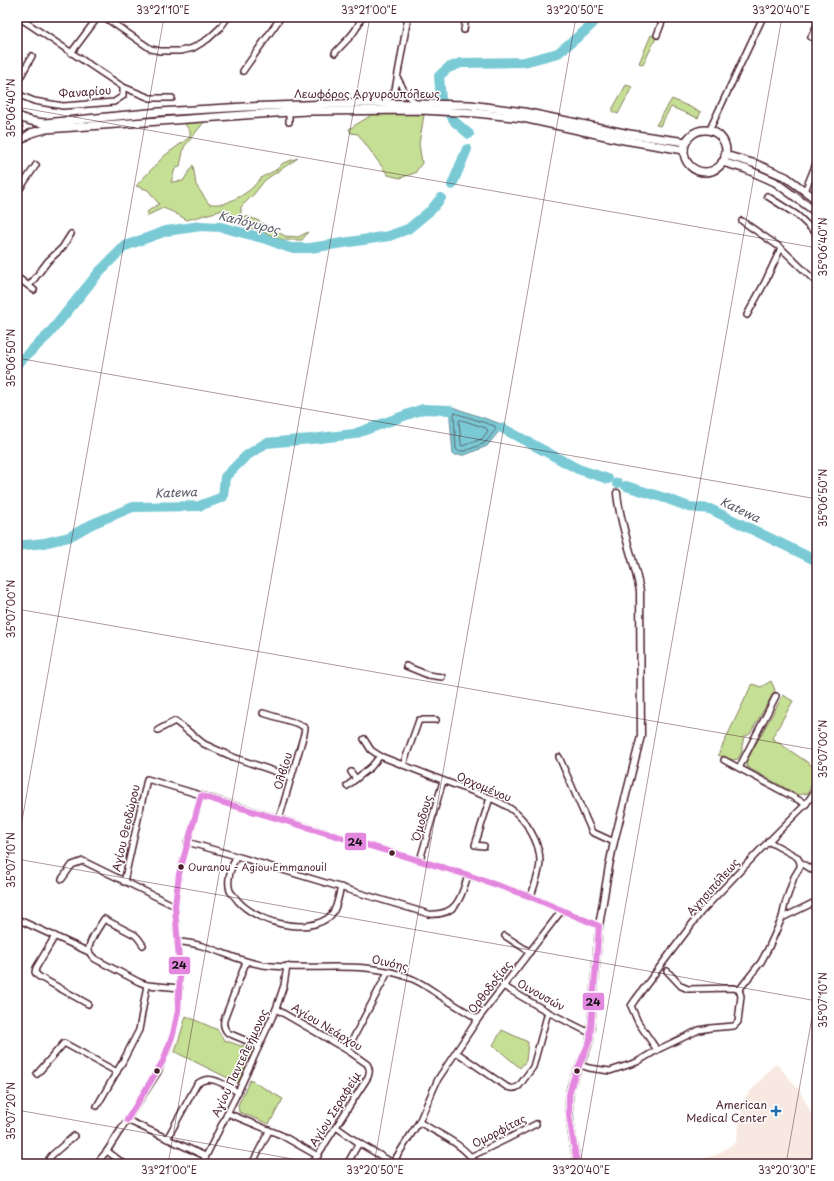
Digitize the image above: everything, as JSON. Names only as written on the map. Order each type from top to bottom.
[{"type":"main road","name":"Λεωφόρος Αργυρουπόλεως","points":[[46,126],[159,112],[245,107],[416,103],[470,105],[524,112],[685,146]]},
{"type":"main road","name":"Λεωφόρος Αργυρουπόλεως","points":[[46,126],[289,112],[421,110],[476,113],[522,118],[624,140],[685,146]]},
{"type":"main road","points":[[17,115],[29,121],[46,126]]},
{"type":"main road","points":[[17,119],[20,132],[17,143]]},
{"type":"main road","points":[[17,143],[31,133],[46,126]]},
{"type":"main road","points":[[709,131],[714,132],[722,138],[726,150],[724,159],[718,167],[705,171],[693,167],[688,162],[685,156],[685,146],[694,133],[709,131]]},
{"type":"main road","points":[[724,159],[756,164],[786,177],[817,200]]},
{"type":"main road","points":[[724,159],[775,182],[817,212]]},
{"type":"street","points":[[18,17],[123,86],[150,98],[172,98]]},
{"type":"street","points":[[71,53],[98,17]]},
{"type":"street","points":[[104,17],[151,49],[160,51],[180,51],[193,48],[208,39],[220,28],[228,17]]},
{"type":"street","points":[[243,72],[281,17]]},
{"type":"street","points":[[335,53],[356,30],[361,17]]},
{"type":"street","points":[[381,103],[390,97],[395,90],[408,17]]},
{"type":"street","points":[[464,30],[466,17]]},
{"type":"street","points":[[657,35],[662,19],[665,17]]},
{"type":"street","points":[[709,131],[761,18]]},
{"type":"street","points":[[817,25],[811,37],[817,40]]},
{"type":"street","points":[[17,83],[32,56]]},
{"type":"street","points":[[398,79],[406,94],[416,103]]},
{"type":"street","name":"Φαναρίου","points":[[17,94],[34,101],[63,106],[114,102],[123,96],[123,86]]},
{"type":"street","points":[[289,112],[289,122]]},
{"type":"street","points":[[804,191],[817,161]]},
{"type":"street","points":[[17,193],[36,165]]},
{"type":"street","points":[[767,196],[797,215],[817,234]]},
{"type":"street","points":[[742,221],[781,248],[817,283]]},
{"type":"street","points":[[17,277],[32,288],[48,260],[62,248],[71,234]]},
{"type":"street","points":[[747,315],[781,248]]},
{"type":"street","points":[[577,1164],[569,1112],[569,1100],[571,1087],[587,1050],[590,1033],[599,926],[614,842],[639,746],[642,726],[640,680],[640,591],[620,515],[617,493]]},
{"type":"street","points":[[406,666],[428,675],[442,677]]},
{"type":"street","points":[[739,768],[776,696]]},
{"type":"street","name":"Ολβίου","points":[[263,713],[299,724],[305,728],[279,819]]},
{"type":"street","points":[[403,765],[419,720],[436,720]]},
{"type":"street","points":[[158,730],[174,721],[204,744],[233,757],[291,777]]},
{"type":"street","name":"Ορχομένου","points":[[364,739],[371,750],[380,756],[490,798],[512,809],[528,827],[534,836],[538,848],[540,860],[539,871],[531,896]]},
{"type":"street","points":[[348,786],[371,767],[380,756]]},
{"type":"street","points":[[559,757],[592,832],[614,842]]},
{"type":"street","points":[[724,760],[806,804]]},
{"type":"street","points":[[351,772],[356,779]]},
{"type":"street","name":"Αγίου Θεοδώρου","points":[[124,882],[147,779],[201,796]]},
{"type":"street","name":"Όμοδους","points":[[420,860],[443,781]]},
{"type":"street","name":"Αγησιπόλεως","points":[[657,1050],[638,1022],[631,1006],[701,912],[768,841],[806,804],[817,788]]},
{"type":"street","points":[[96,1164],[107,1151],[158,1072],[173,1034],[178,1014],[180,988],[179,942],[175,906],[179,874],[201,796],[468,875],[531,896],[599,926]]},
{"type":"street","points":[[484,846],[476,845],[490,798]]},
{"type":"street","points":[[768,841],[796,857],[800,862],[817,873]]},
{"type":"street","points":[[187,842],[429,914],[441,914],[453,908],[461,897],[468,875]]},
{"type":"street","points":[[236,856],[228,879],[230,892],[243,906],[262,918],[283,925],[300,926],[316,924],[329,917],[335,909],[341,887]]},
{"type":"street","points":[[62,879],[72,865],[83,861],[175,906]]},
{"type":"street","points":[[739,990],[761,962],[782,918],[794,877],[800,867],[800,862]]},
{"type":"street","points":[[782,918],[817,901]]},
{"type":"street","name":"Ορθοδοξίας","points":[[392,1163],[419,1122],[438,1079],[478,1019],[562,910]]},
{"type":"street","points":[[17,919],[90,952],[95,959],[146,985],[180,988]]},
{"type":"street","points":[[90,952],[91,942],[104,919],[135,935],[143,945]]},
{"type":"street","points":[[55,936],[35,972],[38,976],[88,1004]]},
{"type":"street","points":[[505,936],[530,952]]},
{"type":"street","name":"Οινόης","points":[[179,942],[196,944],[246,962],[270,966],[353,967],[388,972],[419,982],[478,1019]]},
{"type":"street","points":[[246,962],[224,1020],[224,1024],[228,1033],[259,1046]]},
{"type":"street","name":"Αγίου Παντελεήμονος","points":[[202,1164],[238,1092],[276,1009],[284,985],[287,966]]},
{"type":"street","points":[[580,1065],[610,1071],[637,1062],[657,1050],[699,1030],[734,1026],[738,1022],[742,996],[739,990],[734,988],[688,989],[681,986],[668,971]]},
{"type":"street","points":[[347,1050],[388,972]]},
{"type":"street","points":[[97,1106],[139,1030],[146,985]]},
{"type":"street","name":"Οινουσών","points":[[504,986],[548,1012],[590,1033]]},
{"type":"street","name":"Αγίου Νεάρχου","points":[[276,1009],[347,1050],[367,1064]]},
{"type":"street","points":[[456,1052],[511,1089],[516,1088],[533,1067],[548,1012]]},
{"type":"street","points":[[36,1074],[64,1043],[117,1072]]},
{"type":"street","name":"Αγίου Σεραφείμ","points":[[312,1164],[368,1077],[370,1070],[367,1064]]},
{"type":"street","points":[[167,1140],[197,1084],[201,1081],[205,1079],[216,1080],[238,1092]]},
{"type":"street","points":[[227,1113],[281,1135],[318,1156]]},
{"type":"street","points":[[127,1120],[167,1140],[205,1156]]},
{"type":"street","name":"Ομορφίτας","points":[[419,1122],[458,1145],[472,1156],[476,1164]]},
{"type":"street","name":"Ομορφίτας","points":[[472,1156],[536,1124]]},
{"type":"street","points":[[336,1127],[392,1163]]},
{"type":"street","points":[[252,1164],[269,1131]]},
{"type":"street","points":[[48,1164],[52,1155],[74,1136]]},
{"type":"street","points":[[346,1164],[359,1143]]},
{"type":"street","points":[[107,1151],[124,1164]]},
{"type":"shaded area","name":"American Medical Center","points":[[776,1063],[800,1091],[817,1125],[817,1164],[697,1164],[701,1159],[716,1155],[736,1142],[744,1098]]},
{"type":"green space","points":[[651,35],[656,38],[643,65],[639,63]]},
{"type":"green space","points":[[626,85],[632,87],[618,114],[613,112],[613,108]]},
{"type":"green space","points":[[672,99],[701,112],[698,118],[671,107],[660,126],[656,125]]},
{"type":"green space","points":[[370,114],[424,115],[419,144],[422,163],[415,173],[400,178],[388,175],[358,134],[351,133],[349,129],[370,116]]},
{"type":"green space","points":[[205,121],[184,147],[180,166],[175,169],[171,182],[183,181],[193,165],[196,185],[209,204],[224,204],[241,196],[251,189],[262,177],[276,170],[283,163],[298,158],[265,180],[241,207],[241,216],[259,221],[285,236],[298,237],[308,232],[302,240],[283,240],[230,221],[223,210],[187,220],[163,208],[146,216],[148,211],[159,204],[148,190],[136,186],[164,156],[190,137],[190,131],[184,123]]},
{"type":"green space","points":[[771,681],[775,690],[750,734],[744,737],[742,751],[738,759],[733,760],[718,755],[752,684],[761,687]]},
{"type":"green space","points":[[783,695],[793,701],[772,738],[817,769],[808,793],[798,795],[747,767],[746,762]]},
{"type":"green space","points":[[186,1016],[218,1030],[224,1040],[241,1046],[249,1044],[255,1050],[238,1083],[175,1052]]},
{"type":"green space","points":[[502,1030],[528,1042],[526,1061],[520,1068],[493,1045]]},
{"type":"green space","points":[[250,1080],[283,1099],[269,1124],[239,1112],[238,1105]]},
{"type":"water","points":[[449,406],[504,425],[487,446],[465,455],[453,455]]},
{"type":"waterway","name":"Καλόγυρος","points":[[469,134],[455,122],[441,99],[439,76],[448,68],[461,63],[524,62],[558,53],[585,31],[599,17]]},
{"type":"waterway","name":"Καλόγυρος","points":[[452,185],[467,149]]},
{"type":"waterway","name":"Καλόγυρος","points":[[17,364],[49,334],[100,271],[125,246],[166,231],[201,226],[221,227],[266,239],[290,248],[310,248],[389,236],[408,229],[431,210],[441,198]]},
{"type":"waterway","name":"Katewa","points":[[17,546],[44,543],[69,537],[92,524],[133,507],[199,506],[223,497],[225,477],[246,456],[266,443],[354,434],[423,409],[449,410]]},
{"type":"waterway","name":"Katewa","points":[[502,428],[578,469],[608,479]]},
{"type":"waterway","name":"Katewa","points":[[626,486],[689,507],[710,509],[817,561]]},
{"type":"transit line","name":"24","points":[[127,1120],[163,1061],[173,1034],[178,1011],[180,975],[175,906],[179,874],[201,796],[468,875],[531,897],[599,926],[590,1040],[573,1080],[569,1095],[569,1115],[577,1164]]},
{"type":"place","name":"Ouranou - Agiou Emmanouil","points":[[181,867]]},
{"type":"place","name":"American Medical Center","points":[[776,1111]]}]
